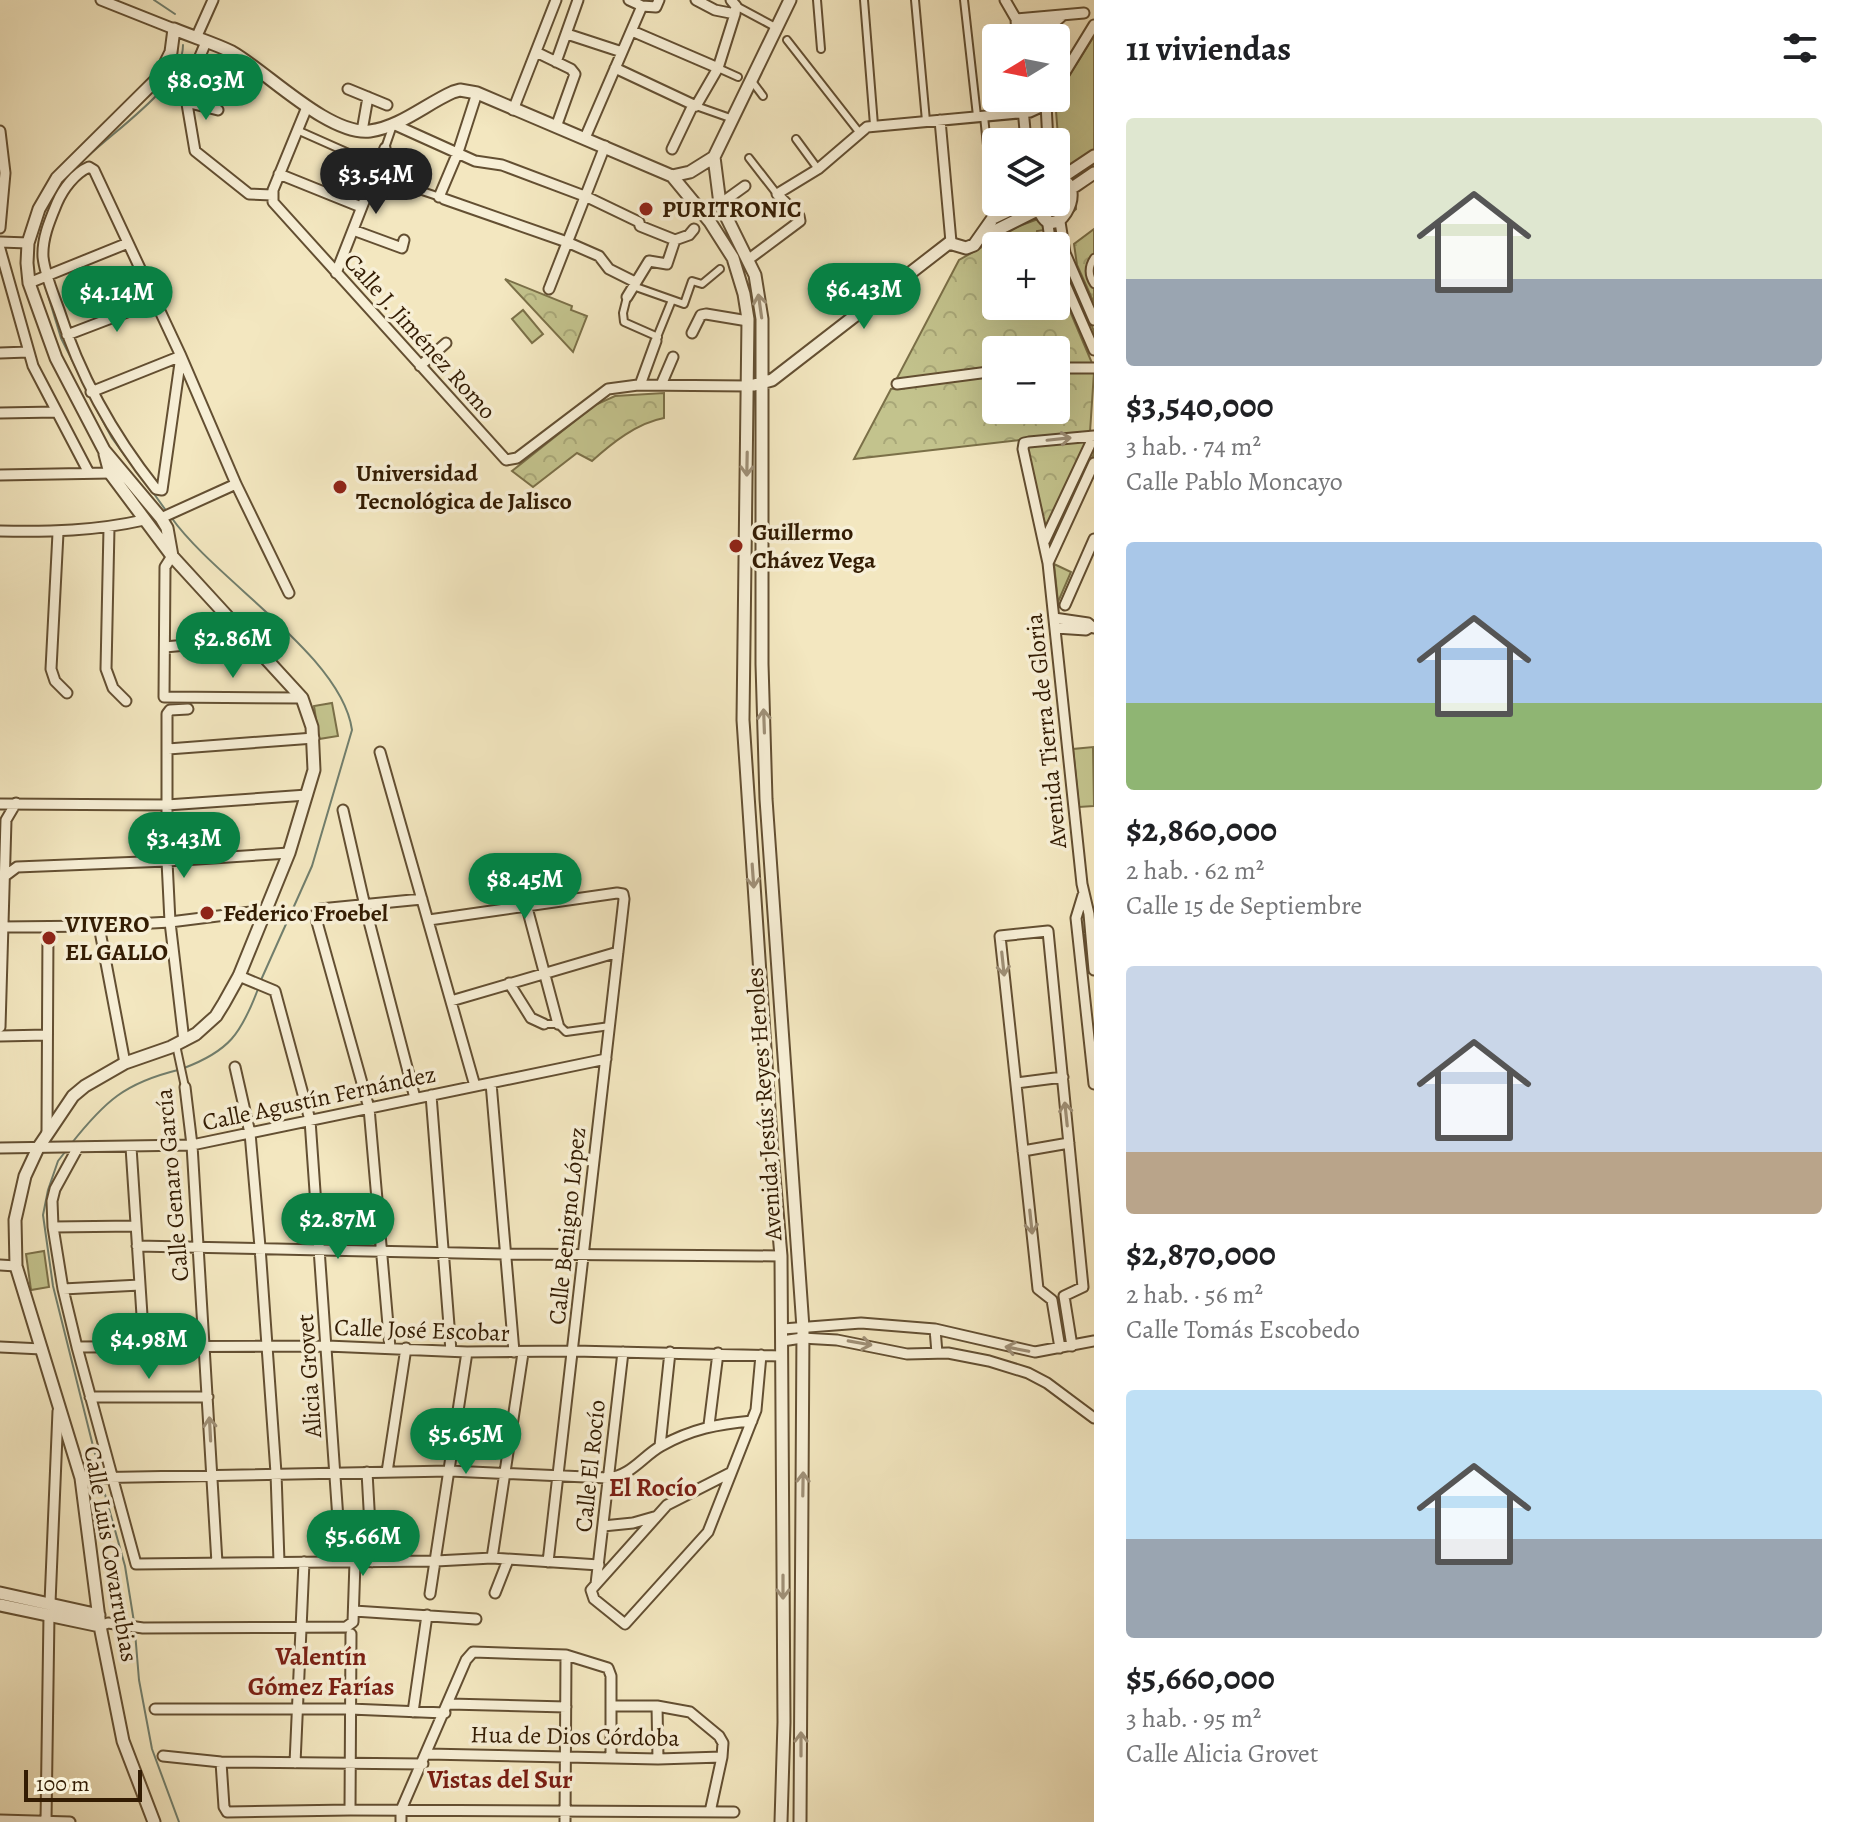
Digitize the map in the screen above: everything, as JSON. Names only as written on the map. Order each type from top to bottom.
[{"type":"street","points":[[101,0],[233,53],[307,107],[352,129],[362,131],[393,124],[453,92],[477,93],[672,176],[699,169],[714,157],[790,0]]},
{"type":"street","points":[[126,0],[135,13]]},
{"type":"street","points":[[213,0],[185,92],[195,151],[249,194],[272,195],[307,107]]},
{"type":"street","points":[[513,110],[556,0]]},
{"type":"street","points":[[556,62],[578,0]]},
{"type":"street","points":[[629,0],[642,6],[658,4]]},
{"type":"street","points":[[696,0],[715,10],[734,7],[777,28]]},
{"type":"street","points":[[817,0],[821,49]]},
{"type":"street","points":[[864,0],[874,125]]},
{"type":"street","points":[[915,0],[926,121]]},
{"type":"street","points":[[964,0],[983,128]]},
{"type":"street","points":[[1005,0],[1015,24]]},
{"type":"street","points":[[585,138],[642,6]]},
{"type":"street","points":[[672,149],[718,68],[734,7]]},
{"type":"street","points":[[1042,24],[1055,22],[1062,16],[1084,13]]},
{"type":"street","points":[[1070,64],[1094,25]]},
{"type":"street","name":"Calle Luis Covarrubias","points":[[154,1822],[123,1741],[85,1478],[16,1266],[14,1237],[18,1205],[25,1176],[47,1134],[73,1096],[125,1063],[180,1043],[206,1026],[243,977],[289,853],[314,770],[314,738],[310,716],[302,698],[172,556],[144,520],[114,470],[56,358],[39,278],[28,243],[39,209],[57,178],[164,71],[171,52],[174,29]]},
{"type":"street","points":[[632,31],[738,77]]},
{"type":"street","points":[[567,34],[622,52]]},
{"type":"street","points":[[787,40],[859,132]]},
{"type":"street","points":[[536,52],[575,74],[556,127]]},
{"type":"street","points":[[615,68],[733,119]]},
{"type":"street","points":[[751,80],[763,96]]},
{"type":"street","points":[[348,89],[387,105]]},
{"type":"street","points":[[441,198],[477,93]]},
{"type":"street","points":[[362,131],[368,97]]},
{"type":"street","points":[[186,102],[218,110]]},
{"type":"street","points":[[777,194],[818,169],[859,132],[874,125],[1028,112]]},
{"type":"street","points":[[1024,113],[1025,128]]},
{"type":"street","points":[[940,120],[951,242]]},
{"type":"street","points":[[336,273],[393,124]]},
{"type":"street","points":[[393,124],[475,161],[502,165],[587,197],[639,222],[640,226],[675,240],[689,235],[705,215]]},
{"type":"street","points":[[297,130],[419,190],[599,256],[609,269],[634,284],[684,304],[692,281],[702,284],[727,264]]},
{"type":"street","points":[[0,131],[5,173],[0,228]]},
{"type":"street","points":[[796,139],[818,169]]},
{"type":"street","points":[[549,289],[605,146]]},
{"type":"street","points":[[1070,171],[1094,156]]},
{"type":"street","name":"Avenida Jesús Reyes Heroles","points":[[714,157],[720,204],[755,275],[762,319],[762,664],[766,799],[802,1333],[800,1822]]},
{"type":"street","points":[[749,158],[800,221],[749,259]]},
{"type":"street","points":[[181,356],[162,490],[156,489],[132,458],[91,392],[39,278],[50,221],[65,190],[83,170],[89,167],[94,170],[181,356],[236,484],[289,593]]},
{"type":"street","points":[[1075,186],[1094,173]]},
{"type":"street","points":[[279,174],[361,207]]},
{"type":"street","name":"Avenida Jesús Reyes Heroles","points":[[672,176],[705,215],[744,294],[748,321],[743,720],[781,1256],[784,1722],[781,1822]]},
{"type":"street","points":[[1050,216],[1060,222],[1068,220],[1079,208],[1080,200],[1075,186],[1070,184]]},
{"type":"street","points":[[720,204],[745,186]]},
{"type":"street","name":"Calle J. Jiménez Romo","points":[[272,195],[278,207],[502,457],[511,460],[601,393],[617,387],[640,385]]},
{"type":"street","points":[[983,232],[986,225],[997,216]]},
{"type":"street","points":[[993,232],[1028,216]]},
{"type":"street","points":[[1060,222],[1065,253],[1094,320]]},
{"type":"street","points":[[353,230],[402,248],[404,240]]},
{"type":"street","points":[[951,242],[966,248],[974,245],[982,234]]},
{"type":"street","points":[[657,339],[624,322],[623,313],[627,297],[649,261],[667,264],[675,240]]},
{"type":"street","points":[[0,242],[28,243]]},
{"type":"street","points":[[672,300],[640,385],[761,384],[780,374],[951,242]]},
{"type":"street","points":[[39,278],[128,243]]},
{"type":"street","points":[[0,249],[28,352],[89,473]]},
{"type":"street","points":[[1094,258],[1089,270],[1094,284]]},
{"type":"street","points":[[1070,295],[1094,350]]},
{"type":"street","points":[[67,335],[156,301]]},
{"type":"street","points":[[692,333],[701,315],[748,321]]},
{"type":"street","points":[[420,366],[446,343]]},
{"type":"street","points":[[0,353],[28,352]]},
{"type":"street","points":[[91,392],[181,356]]},
{"type":"street","points":[[661,385],[673,357]]},
{"type":"street","points":[[1070,368],[1094,368]]},
{"type":"street","points":[[897,384],[982,373]]},
{"type":"street","points":[[0,413],[56,412]]},
{"type":"street","points":[[1045,540],[1094,436]]},
{"type":"street","name":"Avenida Tierra de Gloria","points":[[1094,436],[1024,443],[1023,449],[1045,540],[1082,884],[1089,895],[1094,970]]},
{"type":"street","points":[[1048,563],[1094,463]]},
{"type":"street","points":[[0,475],[114,470]]},
{"type":"street","name":"Calle Luis Covarrubias","points":[[114,470],[164,517],[172,556]]},
{"type":"street","points":[[164,517],[236,484]]},
{"type":"street","points":[[0,531],[58,533],[109,528],[144,520]]},
{"type":"street","points":[[109,528],[106,669],[113,688],[126,701]]},
{"type":"street","points":[[58,533],[51,669],[55,681],[67,693]]},
{"type":"street","points":[[1065,605],[1094,539]]},
{"type":"street","points":[[172,556],[165,567],[164,697],[302,698]]},
{"type":"street","points":[[1055,623],[1088,623],[1092,628]]},
{"type":"street","points":[[165,647],[250,639]]},
{"type":"street","points":[[180,1043],[167,861],[168,712],[188,709]]},
{"type":"street","points":[[168,749],[314,738]]},
{"type":"street","points":[[380,752],[475,1086]]},
{"type":"street","points":[[0,804],[167,805],[307,795]]},
{"type":"street","points":[[748,799],[766,799]]},
{"type":"street","points":[[0,1027],[5,876],[3,816],[16,803]]},
{"type":"street","points":[[343,810],[415,1098]]},
{"type":"street","points":[[5,876],[17,867],[289,853]]},
{"type":"street","points":[[5,858],[17,867]]},
{"type":"street","points":[[1082,884],[1094,882]]},
{"type":"street","name":"Calle Benigno López","points":[[526,904],[623,894],[548,1562]]},
{"type":"street","name":"Avenida Tierra de Gloria","points":[[1089,895],[1076,918],[1094,1084]]},
{"type":"street","points":[[390,1348],[369,1108],[316,912],[320,909],[422,899]]},
{"type":"street","points":[[429,920],[526,904],[558,1024],[566,1032],[610,1026]]},
{"type":"street","points":[[1,927],[170,922],[266,910]]},
{"type":"street","points":[[99,926],[125,1063]]},
{"type":"street","points":[[47,1134],[48,927]]},
{"type":"street","points":[[1060,1348],[1052,1300],[1038,1289],[1000,936],[1048,931],[1083,1287],[1064,1296],[1072,1346]]},
{"type":"street","points":[[451,1001],[618,952]]},
{"type":"street","name":"Alicia Grovet","points":[[243,977],[275,991],[310,1120],[341,1562]]},
{"type":"street","points":[[509,983],[531,1018],[544,1024],[558,1024]]},
{"type":"street","points":[[0,1036],[47,1035]]},
{"type":"street","name":"Calle Genaro García","points":[[180,1043],[192,1145],[217,1563]]},
{"type":"street","name":"Calle Agustín Fernández","points":[[0,1148],[192,1145],[606,1059]]},
{"type":"street","points":[[235,1067],[250,1133],[276,1473],[279,1562]]},
{"type":"street","points":[[1016,1083],[1063,1077]]},
{"type":"street","points":[[491,1083],[505,1254],[518,1353],[506,1473],[492,1558]]},
{"type":"street","points":[[431,1095],[451,1351]]},
{"type":"street","points":[[1023,1151],[1069,1143]]},
{"type":"street","points":[[131,1147],[144,1346]]},
{"type":"street","points":[[75,1149],[55,1189],[53,1227],[77,1347],[136,1564],[492,1558],[599,1565]]},
{"type":"street","points":[[53,1227],[136,1226]]},
{"type":"street","points":[[137,1246],[781,1256]]},
{"type":"street","points":[[0,1265],[16,1266]]},
{"type":"street","points":[[63,1289],[140,1285]]},
{"type":"street","points":[[782,1335],[861,1323],[935,1329],[1035,1352],[1094,1341]]},
{"type":"street","points":[[935,1329],[937,1353]]},
{"type":"street","points":[[802,1333],[907,1354],[937,1353],[989,1361],[1028,1373],[1047,1383],[1094,1418]]},
{"type":"street","name":"Calle José Escobar","points":[[77,1347],[327,1346],[467,1352],[670,1352],[782,1356]]},
{"type":"street","points":[[0,1347],[42,1349]]},
{"type":"street","points":[[387,1472],[406,1348]]},
{"type":"street","points":[[430,1594],[467,1352]]},
{"type":"street","name":"Calle El Rocío","points":[[596,1584],[623,1352]]},
{"type":"street","points":[[660,1446],[670,1352]]},
{"type":"street","points":[[709,1425],[718,1353]]},
{"type":"street","points":[[730,1473],[681,1496],[657,1516],[596,1584],[591,1595],[625,1624],[705,1537],[752,1421],[757,1404],[761,1355]]},
{"type":"street","points":[[90,1397],[208,1397]]},
{"type":"street","points":[[46,1821],[50,1609],[59,1403]]},
{"type":"street","points":[[85,1478],[450,1471],[608,1478],[624,1474],[660,1446],[709,1425],[752,1421]]},
{"type":"street","points":[[367,1472],[372,1562]]},
{"type":"street","points":[[603,1526],[633,1523],[657,1516]]},
{"type":"street","points":[[495,1593],[508,1560]]},
{"type":"street","points":[[295,1763],[304,1562]]},
{"type":"street","points":[[350,1810],[351,1630],[355,1562]]},
{"type":"street","points":[[0,1593],[50,1609],[143,1628],[351,1630]]},
{"type":"street","points":[[0,1605],[50,1609]]},
{"type":"street","points":[[354,1611],[476,1619]]},
{"type":"street","points":[[413,1712],[427,1615]]},
{"type":"street","points":[[401,1822],[401,1810],[470,1653],[566,1655],[610,1671],[611,1758]]},
{"type":"street","points":[[565,1822],[566,1655]]},
{"type":"street","points":[[611,1706],[657,1706],[695,1714],[722,1740],[722,1757],[710,1812]]},
{"type":"street","points":[[657,1706],[658,1759]]},
{"type":"street","points":[[155,1709],[413,1712],[566,1707]]},
{"type":"street","name":"Hua de Dios Córdoba","points":[[163,1756],[221,1762],[295,1763],[722,1757]]},
{"type":"street","points":[[221,1762],[225,1811],[565,1810],[631,1811],[694,1817],[710,1812],[734,1812]]},
{"type":"street","points":[[511,1822],[512,1810]]},
{"type":"street","points":[[631,1811],[631,1822]]},
{"type":"street","points":[[0,1820],[70,1822]]},
{"type":"green space","points":[[1094,36],[1094,150],[1070,168],[1070,128],[1057,128],[1056,112],[1070,112],[1070,74]]},
{"type":"green space","points":[[1070,192],[1075,195],[1076,209],[1070,214]]},
{"type":"green space","points":[[1038,219],[1043,223],[1044,230],[1008,232]]},
{"type":"green space","points":[[1094,229],[1094,303],[1077,265],[1074,244]]},
{"type":"green space","points":[[982,247],[982,320],[1070,320],[1070,311],[1092,363],[1070,363],[1070,336],[982,336],[982,369],[896,380],[959,260]]},
{"type":"green space","points":[[1070,274],[1094,331],[1094,341],[1070,288]]},
{"type":"green space","points":[[505,279],[572,306],[571,310],[587,316],[573,352]]},
{"type":"green space","points":[[523,310],[543,334],[532,343],[512,319]]},
{"type":"green space","points":[[1070,372],[1094,372],[1090,432],[854,459],[891,389],[982,378],[982,424],[1070,424]]},
{"type":"green space","points":[[664,393],[664,418],[635,429],[592,461],[577,453],[533,487],[512,471],[595,405],[615,396]]},
{"type":"green space","points":[[1087,440],[1046,529],[1026,445]]},
{"type":"green space","points":[[1094,446],[1094,454],[1048,547]]},
{"type":"green space","points":[[1054,564],[1071,572],[1058,602]]},
{"type":"green space","points":[[332,703],[338,736],[319,739],[314,706]]},
{"type":"green space","points":[[1093,747],[1094,806],[1079,807],[1073,749]]},
{"type":"green space","points":[[44,1251],[49,1287],[31,1290],[26,1254]]},
{"type":"waterway","points":[[154,0],[175,14]]},
{"type":"waterway","points":[[66,180],[169,81],[179,63],[183,45]]},
{"type":"waterway","points":[[50,207],[58,191]]},
{"type":"waterway","points":[[43,279],[61,338],[86,388]]},
{"type":"waterway","points":[[98,412],[131,464]]},
{"type":"waterway","points":[[152,491],[167,512]]},
{"type":"waterway","points":[[171,517],[191,541],[274,619],[326,674],[343,702],[352,730],[312,866],[261,980]]},
{"type":"waterway","points":[[184,1068],[212,1055],[232,1039],[246,1018],[258,989]]},
{"type":"waterway","points":[[71,1144],[117,1096],[144,1081],[178,1070]]},
{"type":"waterway","points":[[65,1152],[58,1161],[43,1215],[53,1286],[100,1474]]},
{"type":"waterway","points":[[101,1480],[125,1566],[134,1622]]},
{"type":"waterway","points":[[135,1632],[139,1680],[152,1749],[179,1822]]},
{"type":"place","name":"PURITRONIC","points":[[646,209]]},
{"type":"place","name":"Universidad Tecnológica de Jalisco","points":[[340,487]]},
{"type":"place","name":"Guillermo Chávez Vega","points":[[736,546]]},
{"type":"place","name":"Federico Froebel","points":[[207,913]]},
{"type":"place","name":"VIVERO EL GALLO","points":[[49,938]]},
{"type":"district","name":"El Rocío","points":[[653,1487]]},
{"type":"district","name":"Valentín Gómez Farías","points":[[321,1671]]},
{"type":"district","name":"Vistas del Sur","points":[[500,1779]]}]
